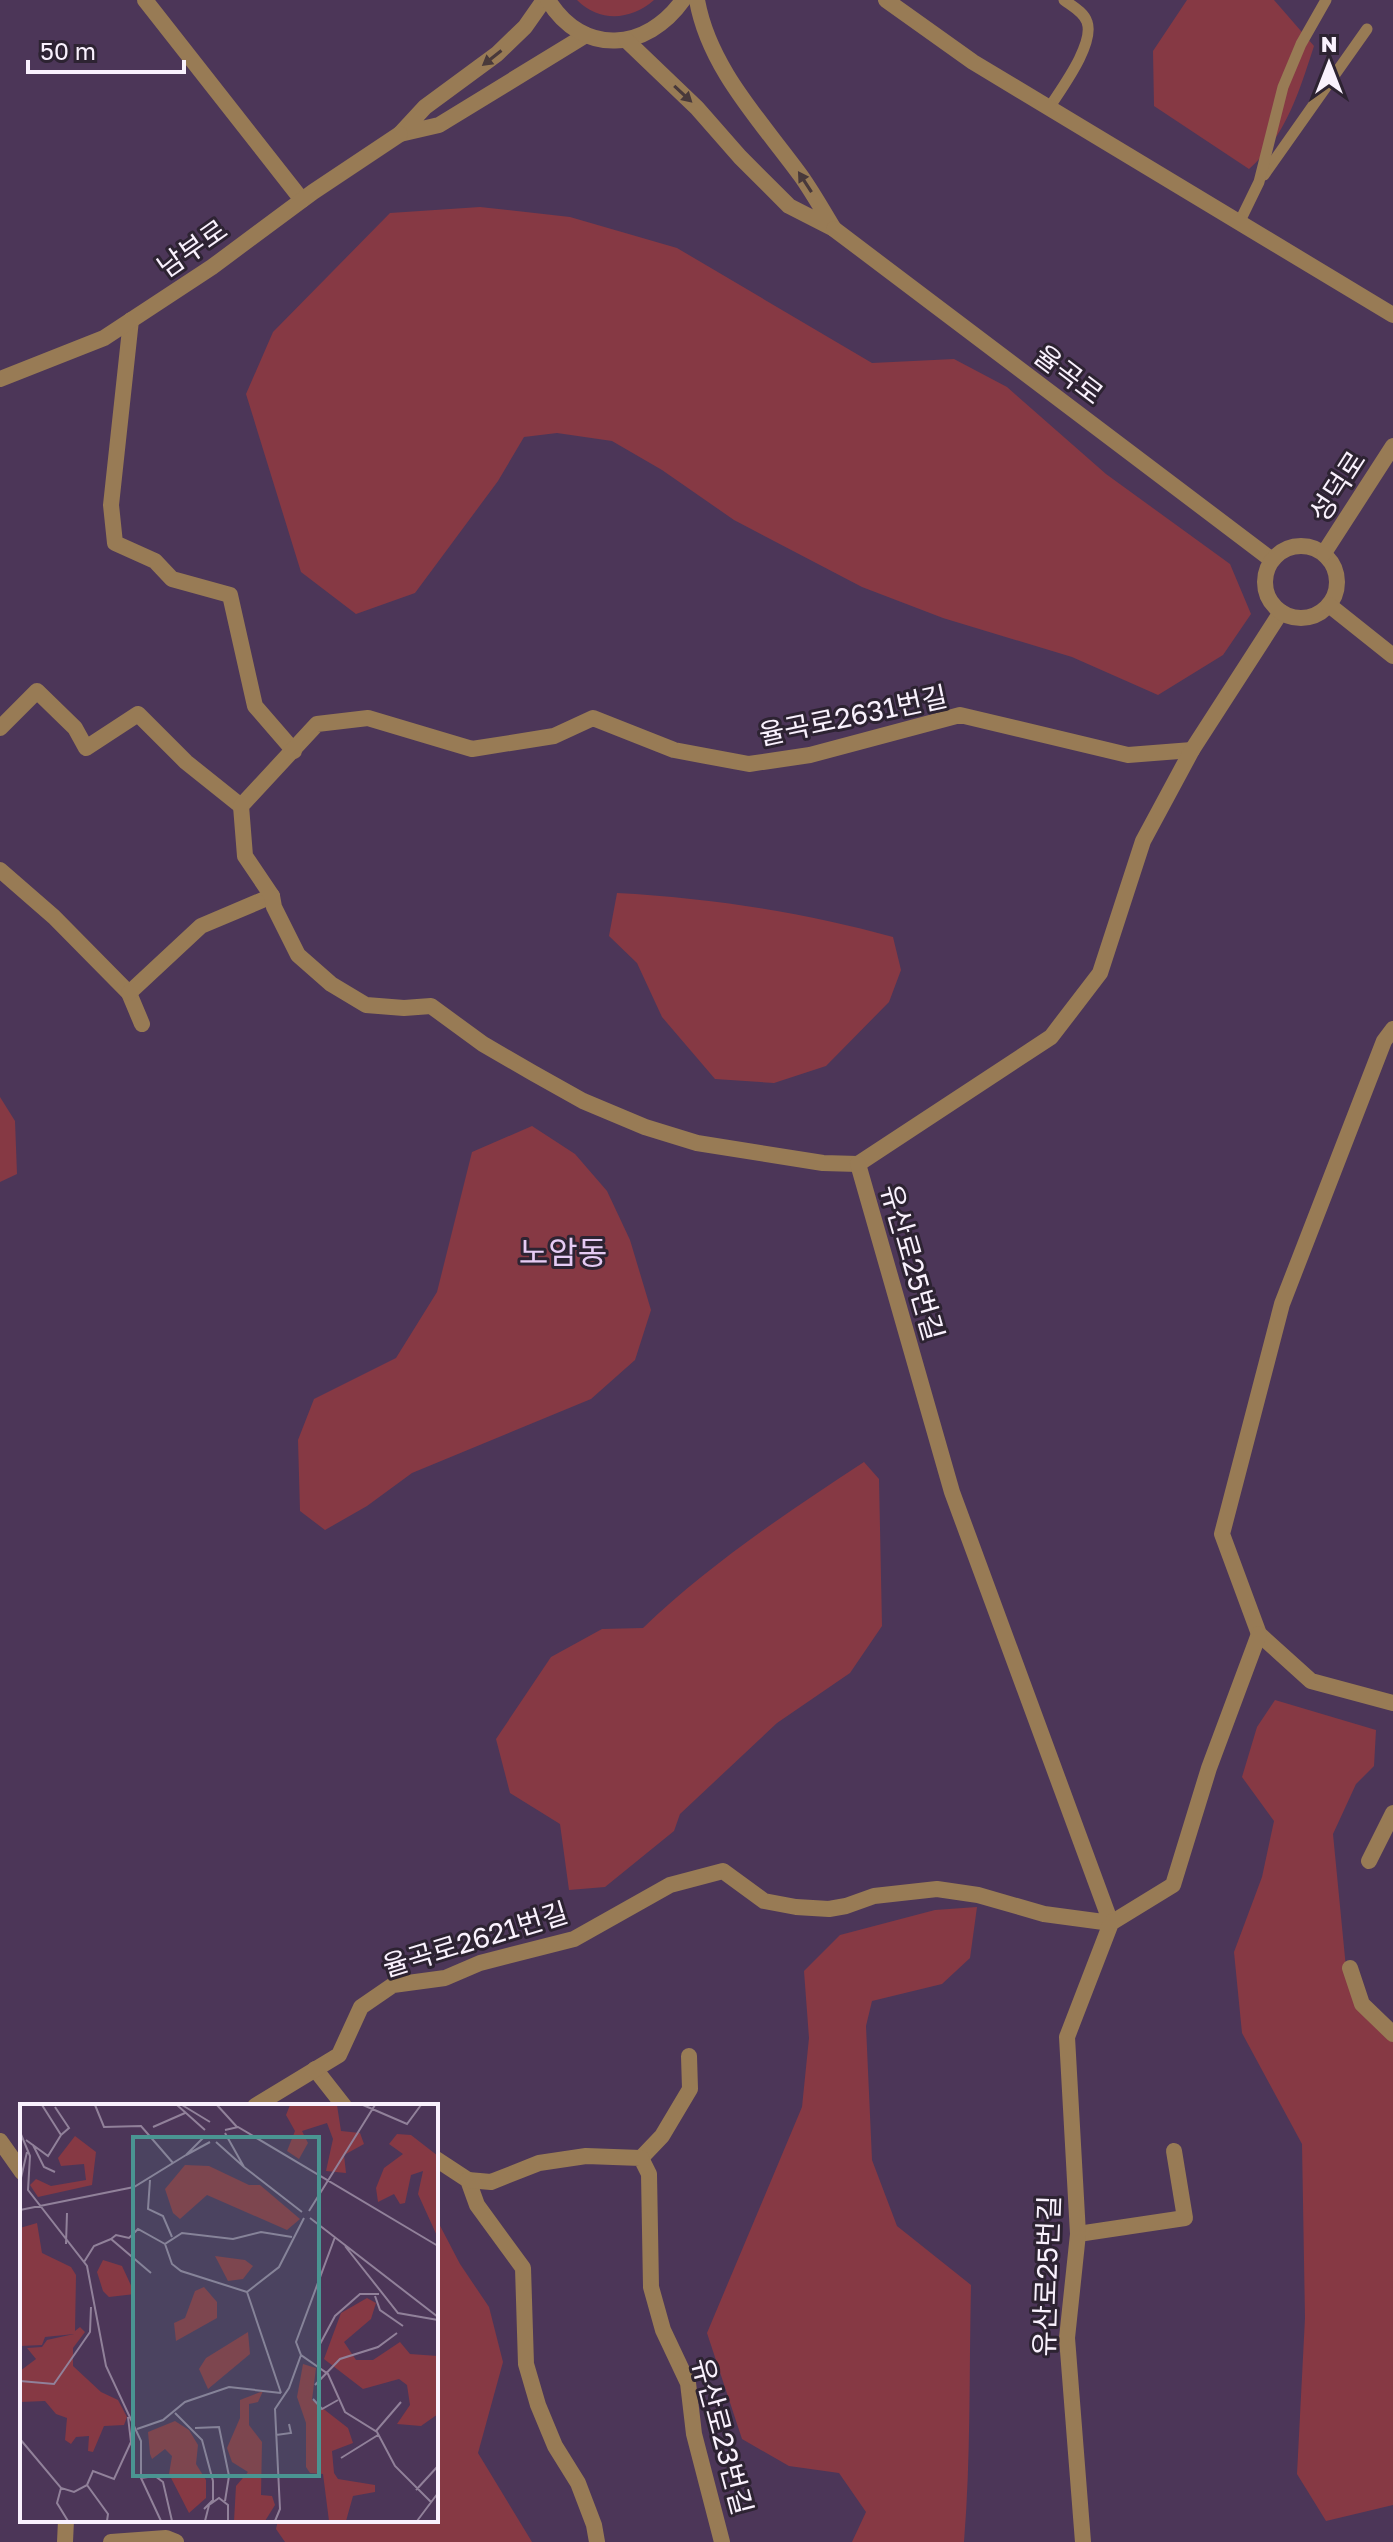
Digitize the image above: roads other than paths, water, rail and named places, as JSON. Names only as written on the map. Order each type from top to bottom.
[{"type":"street","points":[[145,0],[302,200]]},
{"type":"street","points":[[400,134],[425,107],[497,54],[525,27],[546,0],[570,26],[586,35],[606,40],[626,40],[650,33],[670,18],[683,0]]},
{"type":"street","points":[[697,0],[705,33],[721,67],[805,181],[834,229]]},
{"type":"street","points":[[886,0],[973,62],[1393,315]]},
{"type":"street","points":[[400,134],[439,125],[586,35]]},
{"type":"street","points":[[626,40],[697,108],[789,206],[834,229]]},
{"type":"street","name":"남부로","points":[[0,379],[104,338],[212,267],[302,200],[400,134]]},
{"type":"street","name":"율곡로","points":[[834,229],[1272,560]]},
{"type":"street","points":[[131,320],[111,505],[115,543],[155,561],[172,579],[230,595],[255,706],[294,751]]},
{"type":"street","name":"성덕로","points":[[1324,553],[1393,446]]},
{"type":"street","points":[[1290,547],[1314,547],[1324,553],[1336,572],[1337,584],[1329,605],[1308,617],[1281,612],[1268,595],[1265,584],[1266,571],[1272,560],[1290,547]]},
{"type":"street","points":[[1329,605],[1393,656]]},
{"type":"street","points":[[858,1164],[1051,1037],[1100,973],[1143,841],[1192,750],[1281,612]]},
{"type":"street","points":[[0,728],[37,691],[75,728],[86,748],[138,714],[186,762],[241,806],[245,856],[272,896],[201,926],[129,993]]},
{"type":"street","name":"율곡로2631번길","points":[[241,806],[317,724],[368,718],[472,749],[554,736],[593,718],[674,750],[751,764],[810,755],[960,715],[1128,755],[1192,750]]},
{"type":"street","points":[[0,870],[54,917],[129,993],[142,1024]]},
{"type":"street","name":"유산로25번길","points":[[272,896],[274,907],[298,955],[331,984],[366,1005],[404,1008],[431,1006],[483,1044],[583,1101],[658,1131],[697,1143],[823,1163],[858,1164],[952,1492],[1111,1923],[1067,2037],[1078,2234],[1067,2338],[1083,2542]]},
{"type":"street","points":[[1393,1029],[1384,1041],[1282,1304],[1222,1534],[1259,1634],[1311,1681],[1393,1703]]},
{"type":"street","points":[[1111,1923],[1173,1885],[1209,1768],[1259,1634]]},
{"type":"street","points":[[1369,1861],[1393,1813]]},
{"type":"street","name":"율곡로2621번길","points":[[258,2104],[339,2055],[361,2007],[393,1985],[445,1978],[480,1963],[574,1939],[670,1885],[723,1871],[764,1901],[796,1907],[829,1909],[874,1896],[937,1889],[978,1895],[1044,1914],[1111,1923]]},
{"type":"street","points":[[1350,1968],[1362,2004],[1393,2034]]},
{"type":"street","points":[[438,2160],[468,2180],[491,2182],[539,2163],[586,2156],[641,2158],[662,2136],[690,2089],[689,2056]]},
{"type":"street","points":[[315,2069],[342,2104]]},
{"type":"street","points":[[0,2141],[20,2169]]},
{"type":"street","points":[[1078,2234],[1185,2218],[1174,2151]]},
{"type":"street","name":"유산로23번길","points":[[641,2158],[649,2174],[651,2287],[663,2330],[688,2383],[694,2434],[722,2542]]},
{"type":"street","points":[[468,2180],[477,2205],[523,2268],[526,2364],[555,2446],[578,2483],[597,2542]]},
{"type":"street","points":[[65,2542],[66,2522]]},
{"type":"street","points":[[111,2542],[166,2538],[176,2542]]},
{"type":"lane","points":[[1049,108],[1084,50],[1088,36],[1088,23],[1083,14],[1064,0]]},
{"type":"lane","points":[[1259,182],[1283,87],[1301,44],[1326,0]]},
{"type":"lane","points":[[1239,223],[1259,182],[1367,29]]},
{"type":"district","name":"노암동","points":[[563,1252]]}]
